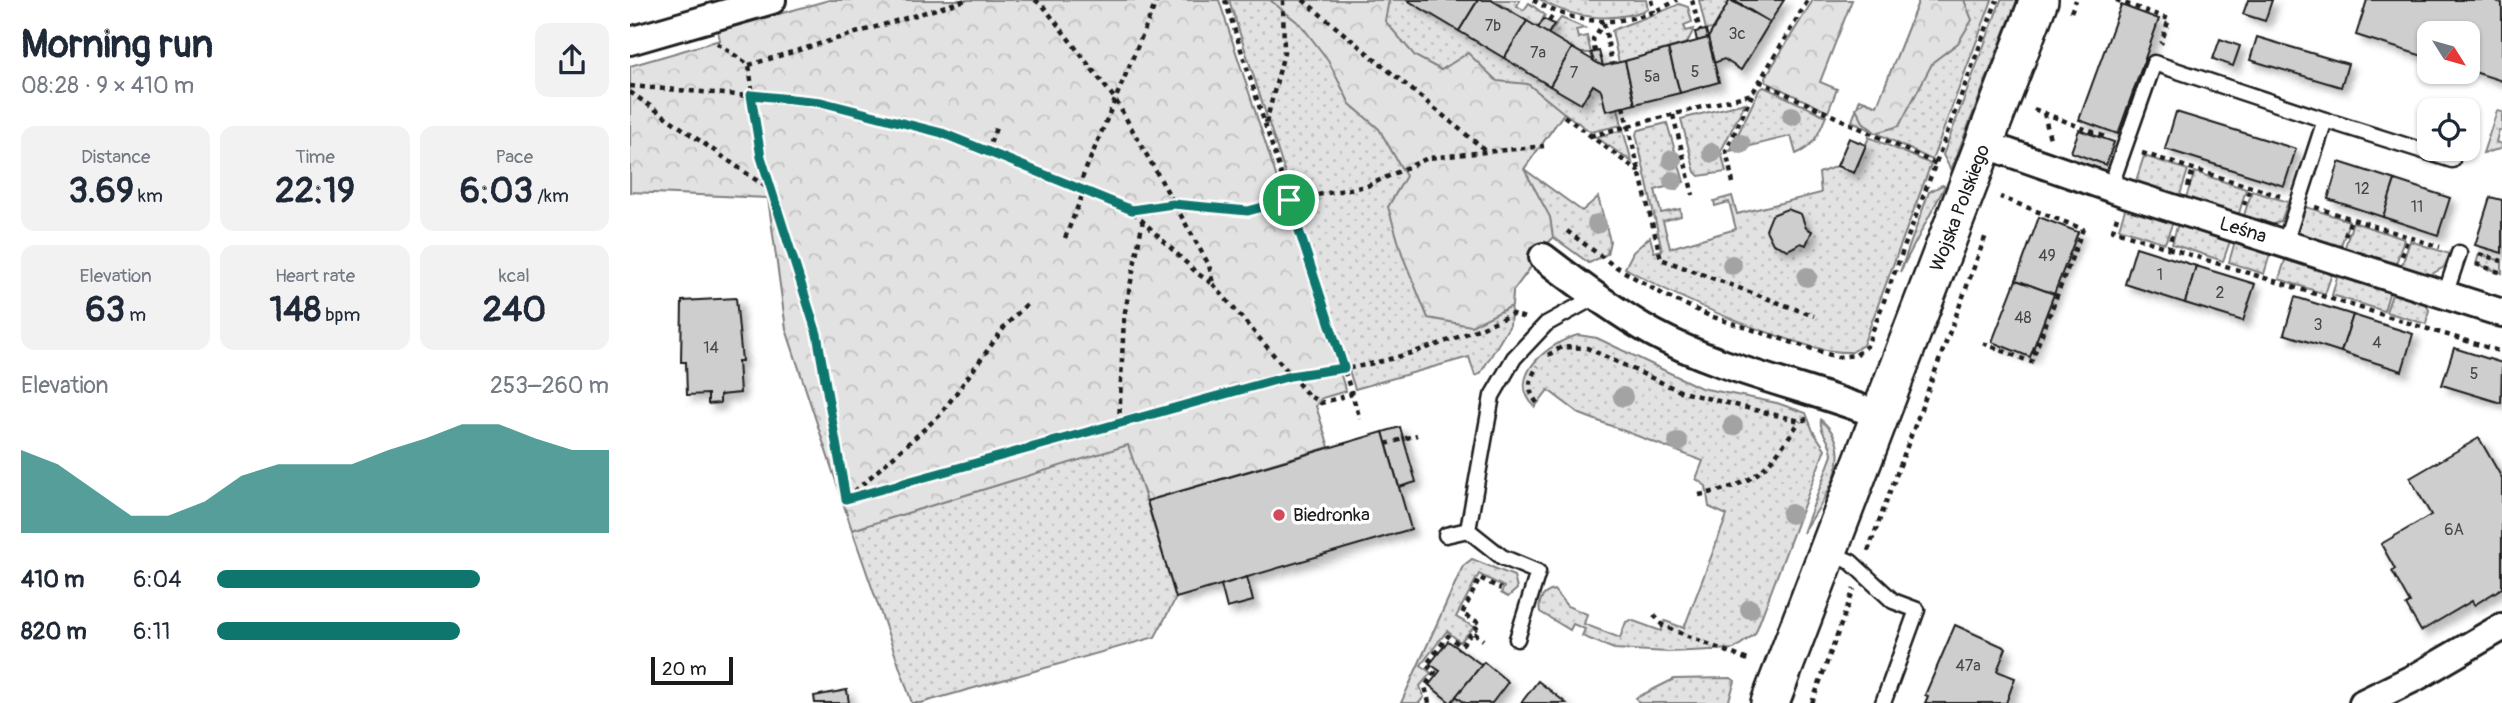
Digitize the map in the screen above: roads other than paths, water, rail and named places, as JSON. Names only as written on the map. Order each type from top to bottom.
[{"type":"main road","name":"Wojska Polskiego","points":[[1770,703],[2039,0]]},
{"type":"street","points":[[630,41],[772,0]]},
{"type":"street","name":"Leśna","points":[[1984,144],[2110,188],[2502,313]]},
{"type":"street","points":[[1543,257],[1595,297],[1655,334],[1693,351],[1823,393],[1879,415]]},
{"type":"street","points":[[2363,703],[2393,696],[2502,627]]},
{"type":"lane","points":[[2110,188],[2154,63],[2417,149]]},
{"type":"lane","points":[[2285,243],[2325,120]]},
{"type":"lane","points":[[2445,295],[2459,253]]},
{"type":"lane","points":[[1468,530],[1492,396],[1514,358],[1546,324],[1595,297]]},
{"type":"lane","points":[[1446,535],[1468,530]]},
{"type":"lane","points":[[1468,530],[1502,557],[1538,572],[1517,639]]},
{"type":"lane","points":[[1828,552],[1861,570],[1893,601],[1917,610],[1883,703]]},
{"type":"place","name":"Biedronka","points":[[1279,515]]}]
